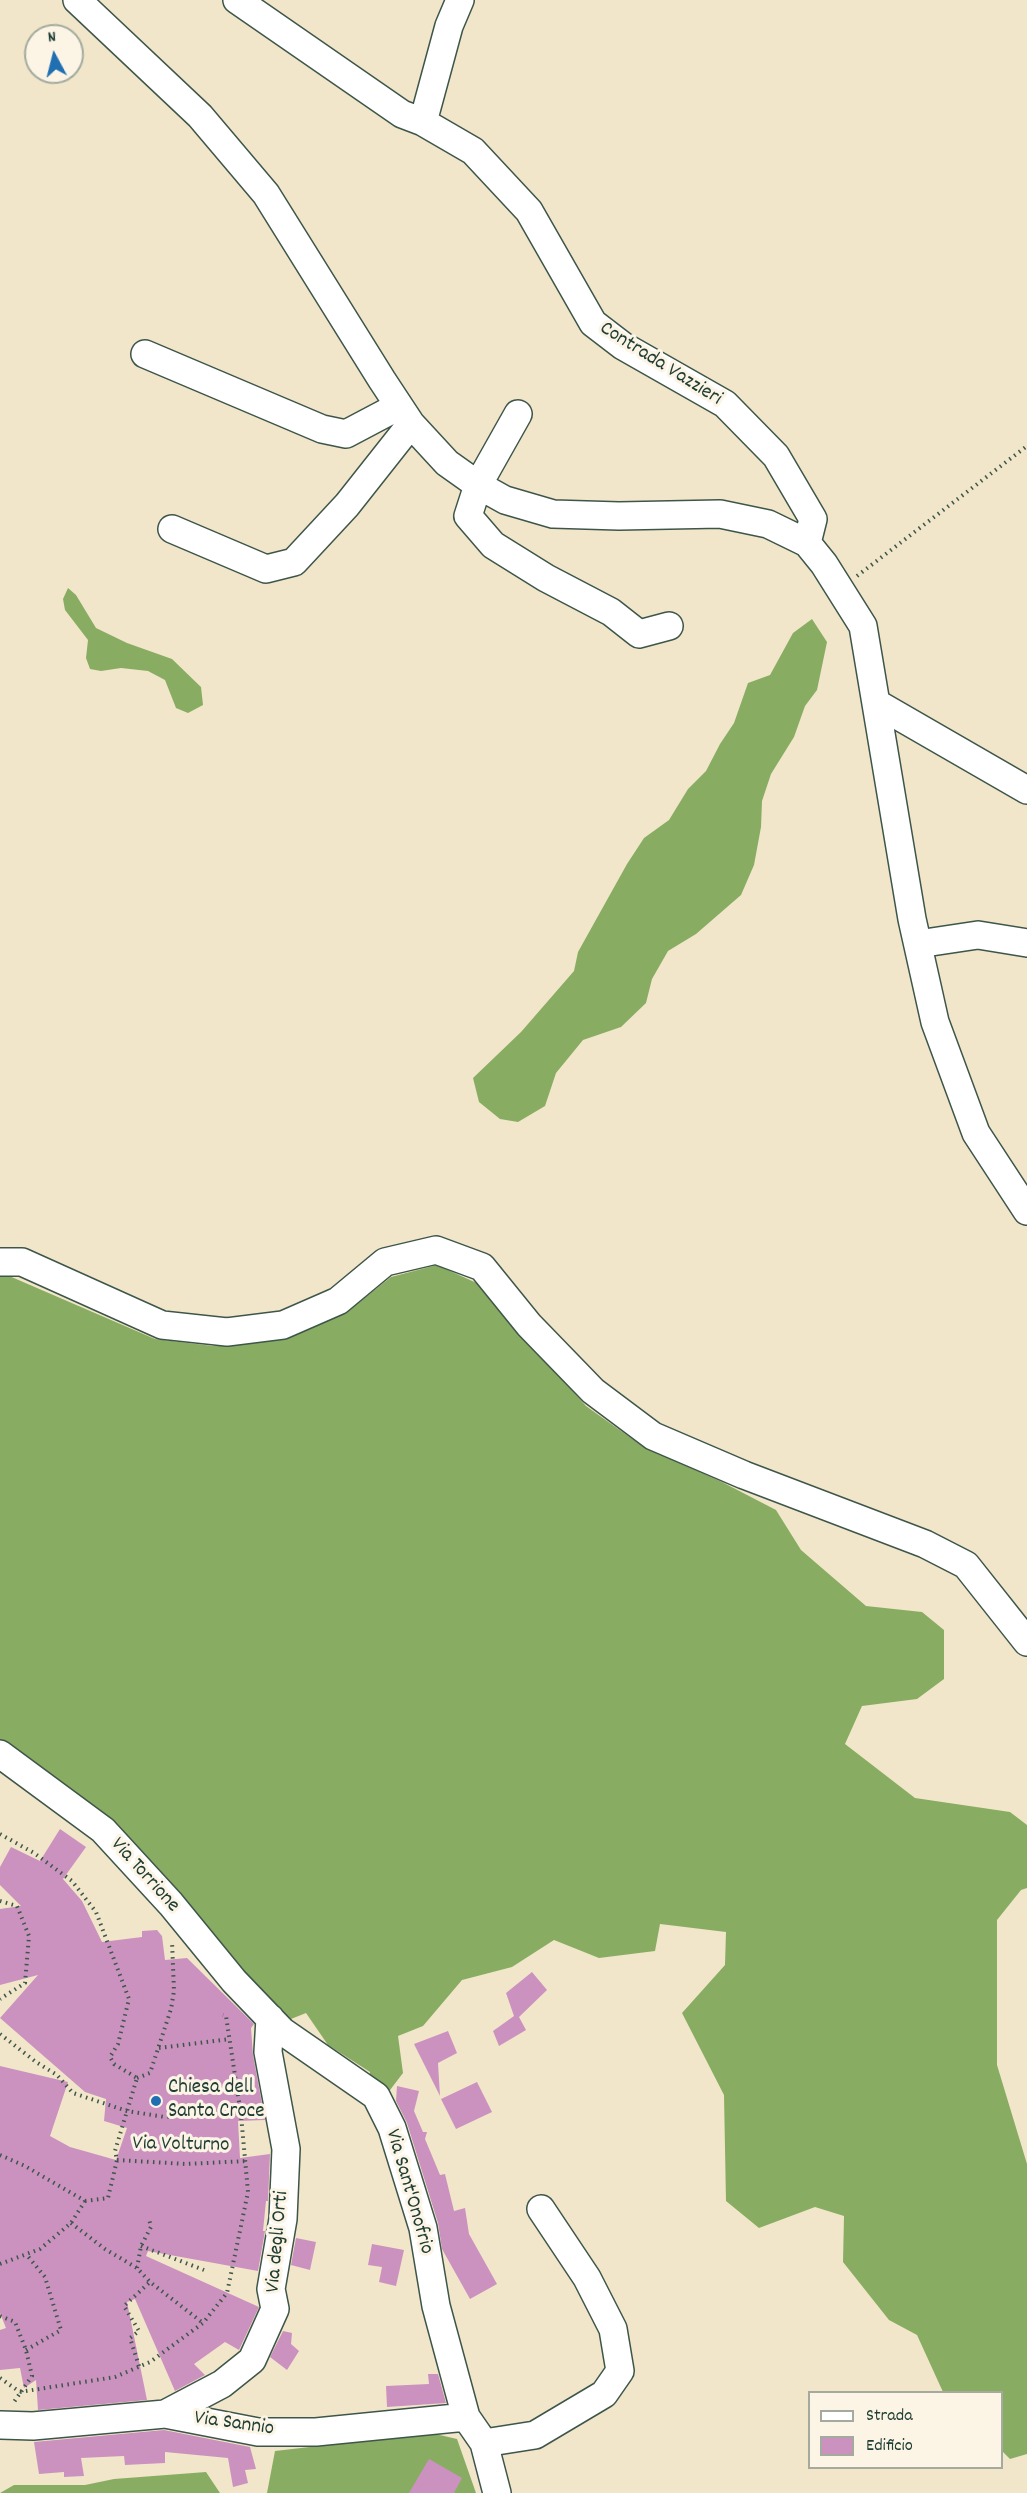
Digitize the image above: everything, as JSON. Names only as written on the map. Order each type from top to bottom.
[{"type":"street","points":[[77,0],[200,116],[266,194],[405,415],[447,463],[478,485],[506,500],[553,514],[619,516],[720,514],[768,524],[807,543],[863,626],[918,944],[935,1022],[976,1133],[1027,1211]]},
{"type":"street","name":"Contrada Vazzieri","points":[[237,0],[402,114],[423,122],[473,151],[529,211],[592,323],[622,346],[724,404],[776,456],[813,519],[807,543]]},
{"type":"street","points":[[423,122],[449,26],[460,0]]},
{"type":"street","points":[[145,354],[322,429],[346,434],[405,415]]},
{"type":"street","points":[[518,414],[478,485],[468,516],[493,545],[546,578],[611,612],[639,634],[669,626]]},
{"type":"street","points":[[172,529],[266,569],[294,562],[347,505],[405,415]]},
{"type":"street","points":[[876,703],[1027,790]]},
{"type":"street","points":[[918,944],[978,935],[1027,943]]},
{"type":"street","points":[[0,1262],[22,1262],[162,1325],[227,1332],[283,1325],[338,1300],[385,1262],[436,1250],[482,1267],[529,1325],[593,1391],[653,1436],[744,1475],[925,1544],[966,1565],[1027,1642]]},
{"type":"street","name":"Via Torrione","points":[[0,1754],[103,1830],[171,1904],[234,1981],[270,2018]]},
{"type":"street","name":"Via degli Orti","points":[[165,2414],[222,2384],[252,2360],[274,2309],[272,2289],[283,2219],[286,2149],[268,2052],[270,2018]]},
{"type":"street","name":"Via Sant'Onofrio","points":[[270,2018],[282,2031],[376,2096],[392,2128],[423,2228],[436,2306],[466,2417],[484,2443]]},
{"type":"street","points":[[497,2493],[484,2443],[536,2435],[604,2394],[620,2371],[608,2319],[587,2278],[541,2209]]},
{"type":"street","name":"Via Sannio","points":[[1,2425],[33,2426],[165,2414],[258,2432],[316,2432],[466,2417]]},
{"type":"path","points":[[840,590],[1027,446]]},
{"type":"path","points":[[0,1834],[34,1852],[72,1881],[96,1912],[129,1999],[118,2044],[110,2057],[114,2064],[137,2078]]},
{"type":"path","points":[[0,1901],[17,1906],[29,1936],[25,1983],[0,1999]]},
{"type":"path","points":[[137,2078],[150,2073],[174,1991],[171,1904]]},
{"type":"path","points":[[0,2378],[20,2392],[115,2377],[150,2362],[203,2324],[227,2293],[248,2192],[241,2115],[226,2016],[223,2015]]},
{"type":"path","points":[[0,2034],[57,2075],[73,2093],[127,2111],[165,2117],[219,2113],[241,2115]]},
{"type":"path","points":[[159,2048],[230,2039]]},
{"type":"path","points":[[0,2155],[26,2166],[85,2201],[108,2198],[117,2160],[115,2151],[137,2078]]},
{"type":"path","name":"Via Volturno","points":[[117,2160],[186,2164],[246,2161]]},
{"type":"path","points":[[0,2264],[39,2249],[71,2223],[85,2201]]},
{"type":"path","points":[[137,2268],[141,2246],[151,2227],[149,2219]]},
{"type":"path","points":[[71,2223],[105,2249],[137,2268],[150,2282],[203,2324]]},
{"type":"path","points":[[141,2246],[204,2270]]},
{"type":"path","points":[[26,2254],[45,2277],[61,2330],[26,2350]]},
{"type":"path","points":[[139,2366],[130,2338],[139,2331],[124,2306],[150,2282]]},
{"type":"path","points":[[0,2316],[15,2322],[26,2350],[32,2376],[20,2392]]},
{"type":"green space","points":[[68,588],[76,595],[96,628],[127,643],[172,659],[201,687],[203,705],[188,713],[176,708],[165,680],[148,671],[121,668],[101,671],[90,669],[86,658],[88,640],[65,610],[63,599]]},
{"type":"green space","points":[[812,619],[827,642],[817,690],[805,706],[794,737],[771,774],[762,801],[761,827],[754,865],[741,895],[696,934],[668,951],[652,979],[646,1003],[621,1027],[583,1040],[556,1073],[545,1106],[518,1122],[500,1119],[479,1102],[473,1078],[521,1032],[574,971],[578,952],[627,864],[644,838],[669,820],[688,789],[706,771],[734,723],[748,683],[770,675],[793,633]]},
{"type":"green space","points":[[437,1265],[481,1285],[586,1406],[642,1446],[722,1482],[776,1510],[801,1550],[866,1606],[922,1612],[944,1630],[944,1679],[917,1699],[862,1706],[845,1744],[915,1798],[1010,1812],[1027,1825],[1027,1888],[1021,1890],[997,1920],[997,2065],[1027,2164],[1027,2454],[1010,2459],[1003,2452],[1003,2391],[943,2391],[917,2335],[889,2320],[843,2262],[844,2216],[815,2207],[759,2228],[726,2201],[724,2095],[682,2013],[725,1965],[726,1932],[660,1924],[655,1951],[599,1958],[554,1940],[512,1967],[462,1980],[423,2026],[398,2036],[403,2073],[387,2094],[369,2079],[370,2072],[328,2045],[306,2013],[291,2019],[230,1966],[235,1960],[135,1855],[0,1742],[0,1272],[155,1339],[213,1346],[289,1338],[347,1312],[391,1277]]},
{"type":"green space","points":[[431,2433],[457,2439],[476,2493],[267,2493],[275,2451]]},
{"type":"green space","points":[[206,2472],[220,2493],[0,2493],[14,2485],[85,2485],[114,2479]]},
{"type":"building","points":[[60,1829],[86,1847],[63,1879],[82,1901],[102,1942],[142,1937],[142,1931],[157,1930],[162,1936],[165,1960],[187,1958],[254,2024],[251,2028],[253,2055],[265,2120],[238,2121],[240,2158],[270,2154],[268,2201],[266,2201],[263,2231],[265,2231],[258,2271],[148,2251],[146,2256],[259,2307],[239,2350],[225,2342],[194,2364],[205,2375],[175,2391],[135,2299],[127,2302],[147,2400],[38,2410],[36,2380],[24,2388],[20,2368],[0,2370],[0,2330],[6,2328],[0,2313],[0,2066],[68,2082],[50,2136],[70,2147],[116,2160],[127,2128],[104,2121],[106,2099],[85,2092],[0,2018],[38,1975],[0,1985],[0,1909],[21,1906],[0,1885],[0,1867],[11,1847],[40,1861]]},
{"type":"building","points":[[532,1972],[547,1990],[519,2017],[526,2030],[499,2046],[493,2031],[514,2016],[506,1993]]},
{"type":"building","points":[[448,2031],[457,2053],[438,2063],[440,2096],[414,2044]]},
{"type":"building","points":[[477,2082],[492,2112],[456,2129],[441,2099]]},
{"type":"building","points":[[397,2086],[419,2091],[414,2111],[423,2132],[427,2132],[425,2139],[440,2175],[445,2174],[454,2211],[465,2208],[469,2234],[497,2284],[470,2299],[442,2249],[438,2223],[407,2123],[396,2101]]},
{"type":"building","points":[[296,2238],[316,2242],[310,2270],[291,2265]]},
{"type":"building","points":[[372,2244],[404,2250],[396,2286],[379,2282],[382,2267],[368,2265]]},
{"type":"building","points":[[283,2331],[292,2333],[291,2344],[299,2351],[287,2370],[270,2357]]},
{"type":"building","points":[[428,2374],[438,2374],[446,2403],[387,2407],[386,2386],[429,2384]]},
{"type":"building","points":[[164,2430],[250,2447],[256,2469],[245,2470],[248,2483],[233,2487],[228,2458],[165,2452],[165,2463],[125,2465],[124,2456],[81,2458],[84,2476],[64,2477],[64,2472],[39,2474],[34,2442]]},
{"type":"building","points":[[429,2459],[462,2478],[454,2493],[409,2493]]},
{"type":"place","name":"Chiesa dell Santa Croce","points":[[156,2101]]}]
